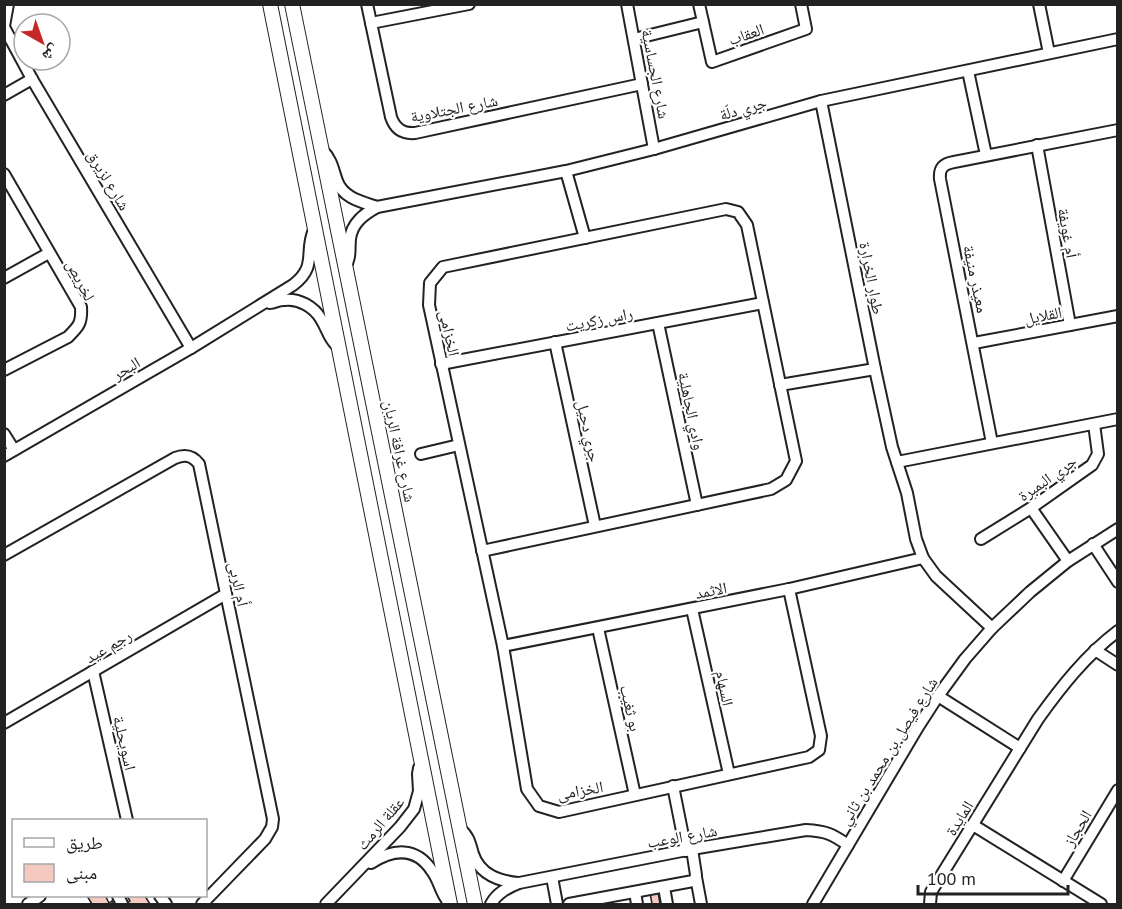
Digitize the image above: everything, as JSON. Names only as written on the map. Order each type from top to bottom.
[{"type":"main road","points":[[270,4],[450,904]]},
{"type":"main road","name":"شارع غرافة الريان","points":[[292,4],[475,904]]},
{"type":"street","name":"شارع لزيرق","points":[[8,4],[4,26],[32,79],[191,348]]},
{"type":"street","name":"شارع الجتلاوية","points":[[367,4],[392,121],[398,129],[406,133],[415,133],[642,84]]},
{"type":"street","points":[[371,23],[469,4]]},
{"type":"street","name":"شارع الجساسية","points":[[627,4],[654,149]]},
{"type":"street","name":"العقاب","points":[[699,4],[712,62],[806,28],[805,5]]},
{"type":"street","points":[[1039,4],[1049,54]]},
{"type":"street","name":"العقاب","points":[[634,39],[703,21]]},
{"type":"street","name":"جري دلّة","points":[[345,267],[350,256],[350,237],[354,226],[361,217],[377,207],[566,171],[654,149],[821,101],[1118,39]]},
{"type":"street","points":[[968,71],[986,155]]},
{"type":"street","points":[[4,95],[32,79]]},
{"type":"street","name":"طوار الخرارة","points":[[821,101],[875,369],[892,447],[907,493],[916,539],[923,558],[936,576],[992,628]]},
{"type":"street","name":"معيذر منيفة","points":[[992,443],[940,172],[942,167],[947,163],[1118,130]]},
{"type":"street","name":"أم غويفة","points":[[1036,145],[1070,325]]},
{"type":"street","points":[[321,149],[329,158],[337,181],[344,191],[361,203],[377,207]]},
{"type":"street","points":[[566,171],[585,238]]},
{"type":"street","name":"لخريص","points":[[4,174],[81,307],[82,320],[77,329],[68,337],[4,370]]},
{"type":"street","name":"الخزامى","points":[[482,550],[771,489],[786,480],[796,461],[747,225],[738,212],[726,209],[443,267],[430,284],[429,305],[441,364],[503,646],[527,789],[538,806],[559,812],[809,757],[819,750],[821,736],[789,590]]},
{"type":"street","name":"البحر","points":[[9,453],[191,348],[293,285],[304,274],[310,259],[310,243],[314,230]]},
{"type":"street","points":[[4,278],[50,253]]},
{"type":"street","name":"البحر","points":[[261,306],[284,300],[308,305],[320,317],[329,337],[338,347]]},
{"type":"street","name":"راس زكريت","points":[[441,364],[763,303]]},
{"type":"street","name":"القلايل","points":[[974,343],[1118,316]]},
{"type":"street","name":"وادي الجاهلية","points":[[657,323],[697,505]]},
{"type":"street","name":"جري دحيل","points":[[555,342],[595,526]]},
{"type":"street","points":[[780,385],[875,369]]},
{"type":"street","points":[[897,462],[1118,419]]},
{"type":"street","name":"جري البمبرة","points":[[981,539],[1031,508],[1092,465],[1098,454],[1094,424]]},
{"type":"street","points":[[4,434],[9,453]]},
{"type":"street","points":[[420,454],[459,445]]},
{"type":"street","name":"أم الربى","points":[[4,555],[175,458],[186,455],[196,460],[201,469],[273,819],[272,827],[265,839],[202,904]]},
{"type":"street","points":[[1031,508],[1068,561]]},
{"type":"street","name":"شارع فيصل بن محمد بن ثاني","points":[[813,904],[918,727],[965,659],[992,628],[1030,592],[1068,561],[1116,531]]},
{"type":"street","points":[[1093,544],[1118,582]]},
{"type":"street","name":"الاثمد","points":[[503,646],[789,590],[923,558]]},
{"type":"street","name":"رجم عيد","points":[[4,723],[226,594]]},
{"type":"street","name":"السهام","points":[[692,609],[729,774]]},
{"type":"street","name":"بو ثغيب","points":[[598,628],[636,795]]},
{"type":"street","name":"المايدة","points":[[930,904],[932,892],[1055,695],[1095,650],[1118,631]]},
{"type":"street","points":[[1095,650],[1118,665]]},
{"type":"street","name":"اسويحلية","points":[[93,671],[127,819]]},
{"type":"street","points":[[938,696],[1020,748]]},
{"type":"street","name":"عقلة الرمث","points":[[326,904],[363,868],[414,809],[419,791],[418,774],[422,762]]},
{"type":"street","points":[[673,786],[701,904]]},
{"type":"street","name":"الحجاز","points":[[1063,881],[1118,790]]},
{"type":"street","points":[[973,825],[1101,904]]},
{"type":"street","name":"شارع الوعب","points":[[460,829],[468,839],[473,856],[486,872],[503,881],[519,883]]},
{"type":"street","name":"شارع الوعب","points":[[491,904],[506,889],[519,883],[806,830],[821,831],[835,836],[848,845]]},
{"type":"street","name":"عقلة الرمث","points":[[363,868],[383,855],[391,853],[416,855],[432,870],[444,897],[450,904]]},
{"type":"street","points":[[552,877],[557,904]]},
{"type":"street","points":[[575,904],[606,901],[635,892],[693,881],[696,877]]},
{"type":"street","points":[[664,886],[667,904]]},
{"type":"street","points":[[635,892],[637,904]]},
{"type":"building","points":[[658,892],[660,904],[652,904],[650,893]]},
{"type":"building","points":[[88,897],[106,897],[109,903],[112,901],[113,904],[92,904]]},
{"type":"building","points":[[128,897],[146,897],[150,904],[127,903],[130,901]]}]
